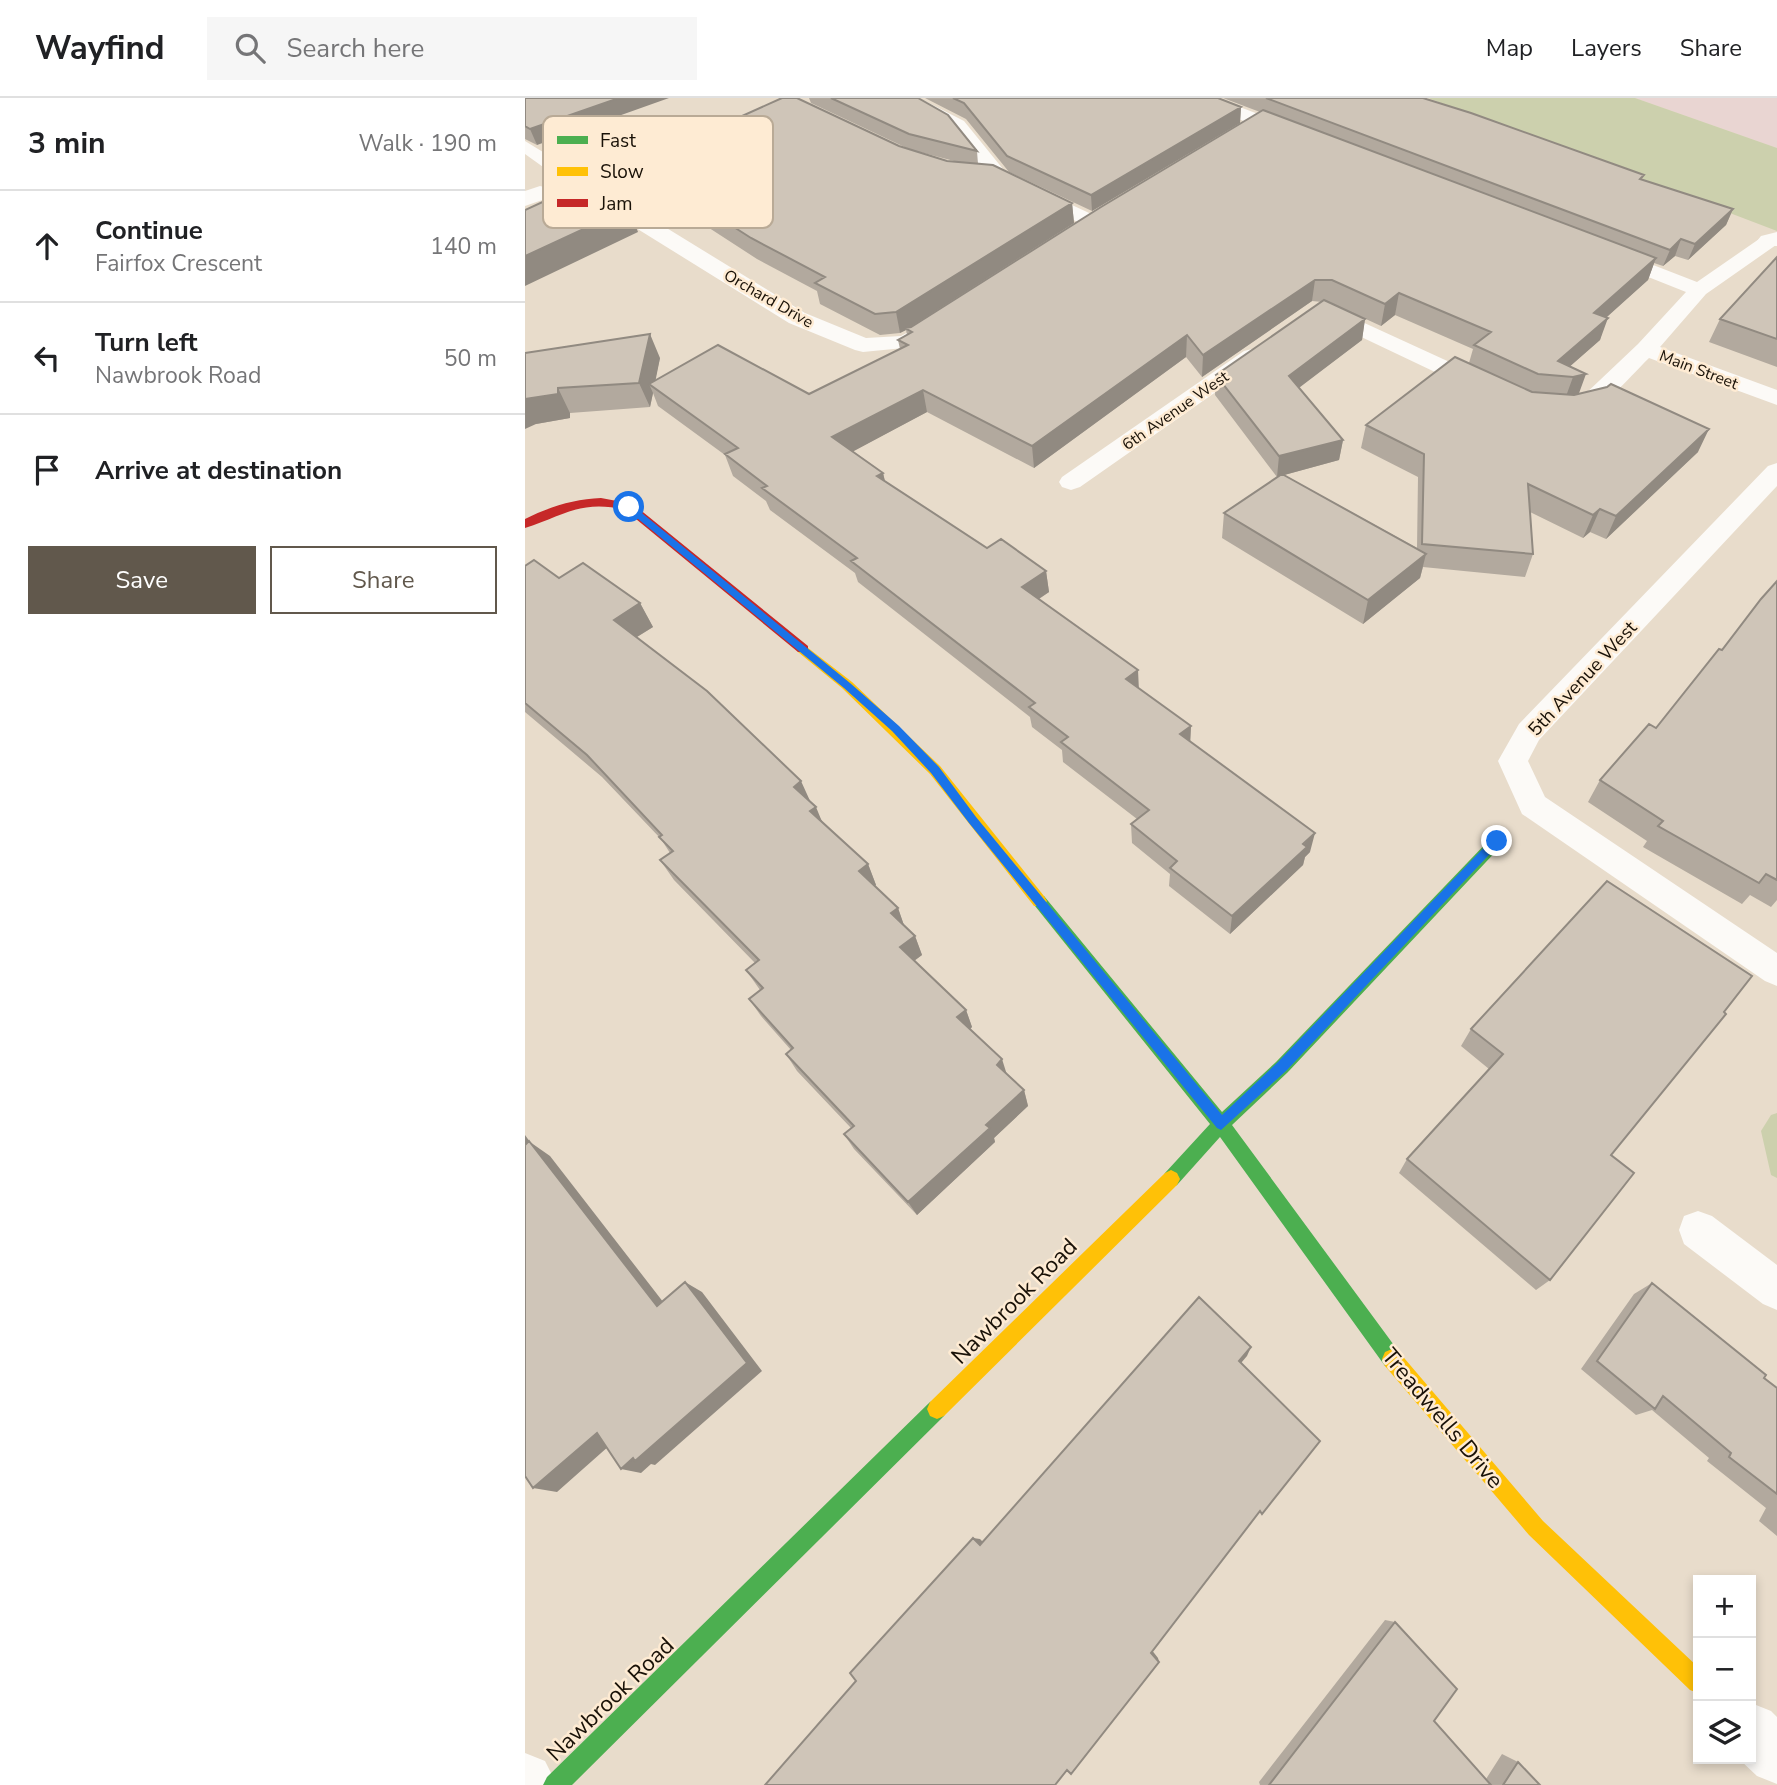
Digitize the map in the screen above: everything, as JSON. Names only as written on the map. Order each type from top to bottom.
[{"type":"street","name":"Treadwells Drive","points":[[525,524],[554,509],[578,502],[600,500],[629,507],[847,685],[895,729],[935,770],[1221,1124],[1417,1391],[1536,1528],[1693,1677]]},
{"type":"street","name":"Nawbrook Road","points":[[555,1785],[1184,1166],[1221,1124],[1282,1066],[1497,841]]},
{"type":"street","points":[[1756,1736],[1777,1756]]},
{"type":"street","points":[[525,1781],[528,1785]]},
{"type":"lane","points":[[906,98],[958,125],[1000,178]]},
{"type":"lane","points":[[1200,98],[1312,141]]},
{"type":"lane","points":[[1236,136],[1260,121]]},
{"type":"lane","name":"Orchard Drive","points":[[525,146],[543,159]]},
{"type":"lane","points":[[976,176],[1000,178],[1099,218],[1070,237]]},
{"type":"lane","name":"Orchard Drive","points":[[650,228],[797,318],[863,345],[906,342],[953,312]]},
{"type":"lane","name":"Main Street","points":[[1773,240],[1699,290],[1646,349],[1777,398]]},
{"type":"lane","points":[[1596,250],[1699,290]]},
{"type":"lane","points":[[1309,317],[1320,309],[1500,394]]},
{"type":"lane","name":"6th Avenue West","points":[[1071,482],[1275,340]]},
{"type":"lane","points":[[1552,408],[1565,409],[1589,403],[1646,349]]},
{"type":"lane","name":"5th Avenue West","points":[[1777,471],[1529,732],[1513,761],[1533,805],[1777,971]]},
{"type":"lane","points":[[1699,1230],[1777,1290]]},
{"type":"shaded area","points":[[1635,98],[1777,98],[1777,148]]},
{"type":"green space","points":[[1428,98],[1635,98],[1777,148],[1777,231]]},
{"type":"green space","points":[[1777,1113],[1777,1178],[1771,1175],[1761,1131],[1771,1115]]},
{"type":"building","points":[[525,98],[619,98],[567,116],[543,116],[543,124],[530,129],[525,126]]},
{"type":"building","points":[[782,98],[797,98],[899,146],[947,161],[993,165],[1072,203],[896,312],[875,314],[815,283],[825,277],[735,228],[773,228],[773,116],[742,116]]},
{"type":"building","points":[[831,98],[918,98],[948,115],[977,151],[909,134]]},
{"type":"building","points":[[953,98],[1218,98],[1241,107],[1091,195],[1007,156],[964,103]]},
{"type":"building","points":[[1266,98],[1423,98],[1644,175],[1640,179],[1733,209],[1695,244],[1681,239],[1670,250]]},
{"type":"building","points":[[1263,110],[1656,258],[1594,313],[1608,318],[1558,361],[1586,374],[1573,377],[1538,374],[1474,345],[1491,332],[1399,293],[1385,304],[1332,280],[1315,280],[1203,355],[1187,335],[1032,446],[923,390],[832,437],[883,473],[877,476],[987,548],[1001,539],[1046,571],[1022,587],[1138,670],[1126,679],[1191,726],[1180,734],[1315,833],[1303,844],[1307,847],[1232,916],[1170,868],[1177,861],[1131,824],[1149,810],[1061,742],[1068,737],[1029,707],[1035,703],[851,561],[857,558],[762,488],[767,486],[725,454],[738,448],[649,384],[718,345],[809,394],[908,345],[898,340],[912,332],[905,328],[911,327],[1101,207]]},
{"type":"building","points":[[543,202],[543,228],[586,228],[525,256],[525,210]]},
{"type":"building","points":[[1777,257],[1777,339],[1720,319]]},
{"type":"building","points":[[1324,300],[1365,319],[1289,376],[1343,440],[1279,456],[1216,375]]},
{"type":"building","points":[[650,334],[639,383],[558,388],[558,394],[525,399],[525,353]]},
{"type":"building","points":[[1455,357],[1532,392],[1574,395],[1611,384],[1709,429],[1616,516],[1600,509],[1593,515],[1528,484],[1533,554],[1422,544],[1424,454],[1366,425]]},
{"type":"building","points":[[1282,474],[1426,554],[1368,600],[1224,513]]},
{"type":"building","points":[[534,560],[559,578],[583,563],[640,603],[614,620],[707,691],[801,781],[794,787],[816,807],[810,811],[868,864],[859,871],[898,908],[891,913],[915,936],[900,947],[966,1010],[957,1017],[1002,1059],[997,1065],[1024,1090],[986,1125],[990,1128],[908,1202],[844,1134],[854,1126],[786,1054],[793,1048],[749,999],[763,988],[746,970],[759,960],[660,860],[673,851],[659,837],[662,835],[587,755],[525,703],[525,566]]},
{"type":"building","points":[[1777,581],[1777,880],[1766,874],[1759,883],[1658,826],[1663,821],[1600,780],[1649,724],[1656,728]]},
{"type":"building","points":[[1607,881],[1752,976],[1724,1012],[1726,1014],[1611,1155],[1634,1173],[1550,1280],[1407,1159],[1503,1054],[1471,1029]]},
{"type":"building","points":[[529,1141],[657,1306],[685,1282],[747,1363],[635,1461],[633,1458],[621,1469],[597,1433],[533,1488],[525,1476],[525,1145]]},
{"type":"building","points":[[1652,1283],[1766,1375],[1764,1378],[1777,1388],[1777,1494],[1729,1457],[1731,1453],[1663,1396],[1655,1409],[1597,1361]]},
{"type":"building","points":[[1199,1297],[1251,1347],[1239,1361],[1320,1441],[1262,1514],[1260,1511],[1151,1653],[1159,1662],[1071,1774],[1067,1770],[1055,1785],[765,1785],[856,1681],[850,1673],[973,1538],[980,1545]]},
{"type":"building","points":[[1395,1622],[1457,1689],[1434,1721],[1491,1785],[1269,1785]]},
{"type":"building","points":[[1518,1762],[1540,1785],[1503,1785]]},
{"type":"traffic: fast","points":[[1171,1179],[1221,1124],[1282,1067],[1497,841]]},
{"type":"traffic: fast","points":[[1039,901],[1221,1124],[1392,1359]]},
{"type":"traffic: fast","points":[[555,1785],[937,1409]]},
{"type":"traffic: slow","points":[[803,649],[847,685],[935,770],[1039,901]]},
{"type":"traffic: slow","points":[[937,1409],[1171,1179]]},
{"type":"traffic: slow","points":[[1392,1359],[1536,1528],[1693,1677]]},
{"type":"traffic: jam","points":[[525,524],[575,504],[601,502],[629,507],[803,649]]},
{"type":"route","points":[[629,507],[657,533],[847,685],[935,770],[1221,1124],[1282,1066],[1497,841]]}]
